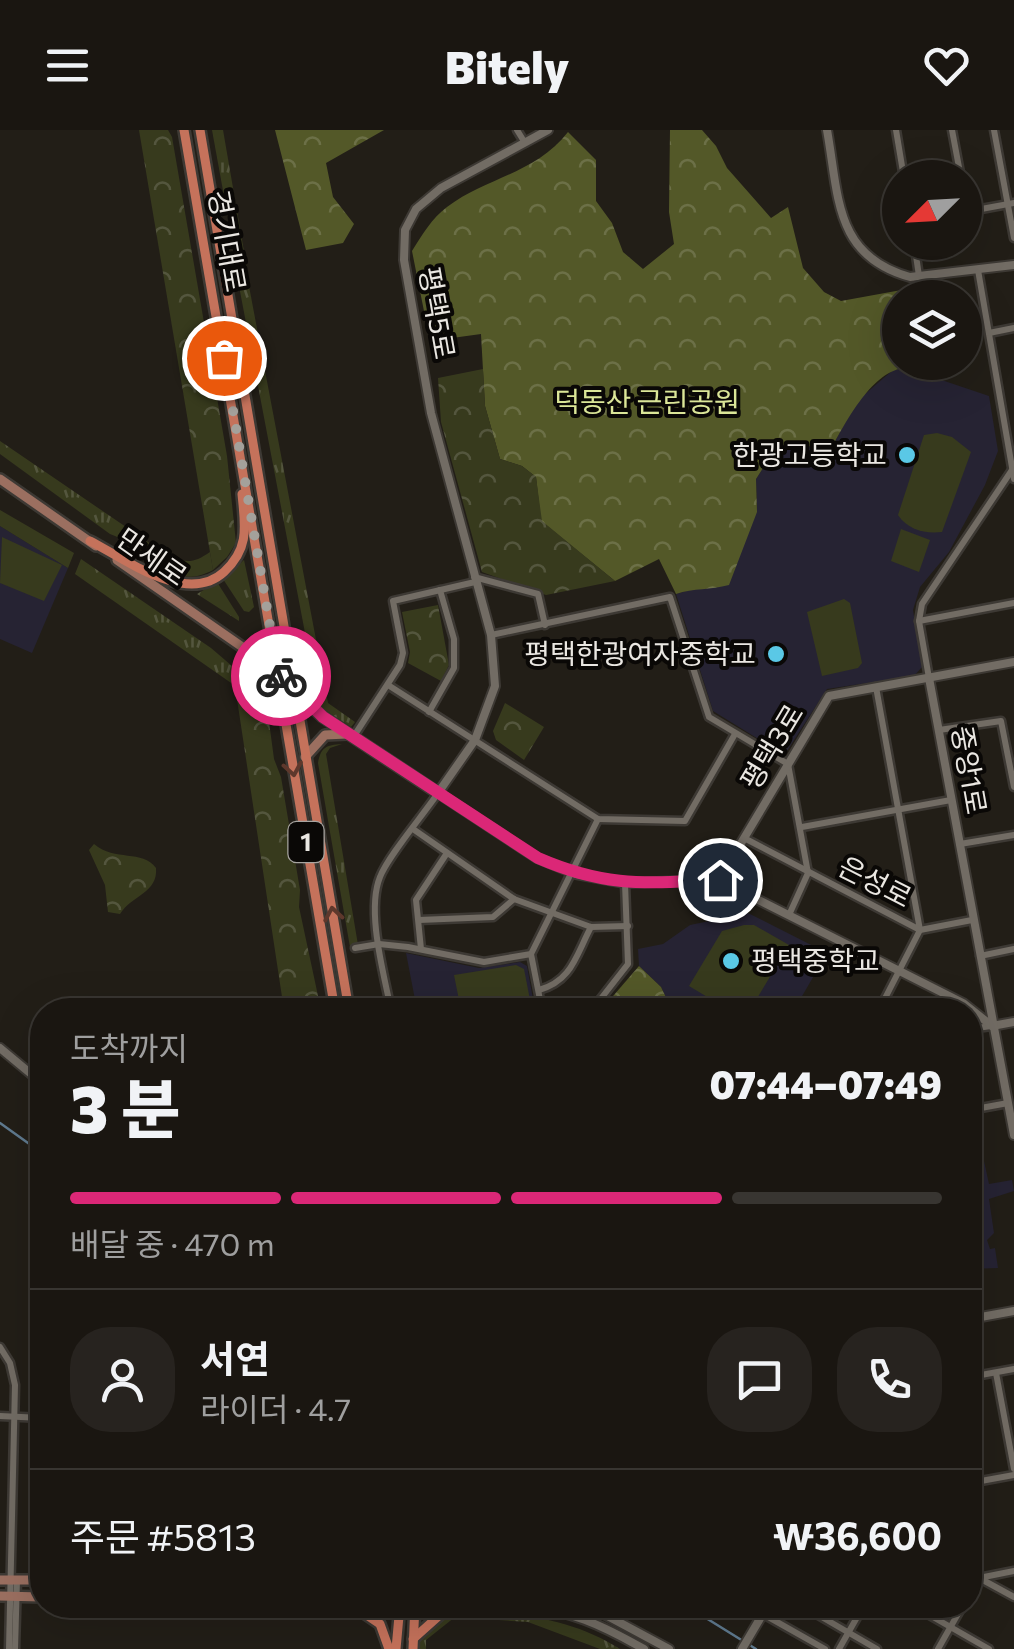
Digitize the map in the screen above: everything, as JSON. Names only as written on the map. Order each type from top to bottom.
[{"type":"main road","name":"경기대로","points":[[184,130],[333,998]]},
{"type":"main road","name":"경기대로","points":[[200,130],[347,998]]},
{"type":"main road","points":[[90,541],[173,581],[207,582],[220,576],[242,551],[246,536],[241,484],[244,472]]},
{"type":"main road","name":"만세로","points":[[0,479],[278,673],[323,717],[438,793]]},
{"type":"main road","points":[[306,757],[324,735],[336,732],[353,736]]},
{"type":"main road","points":[[371,1618],[380,1624],[393,1649]]},
{"type":"main road","points":[[393,1649],[398,1618]]},
{"type":"main road","points":[[413,1644],[414,1618]]},
{"type":"main road","points":[[413,1644],[439,1618]]},
{"type":"street","points":[[518,130],[524,143]]},
{"type":"street","name":"평택5로","points":[[438,793],[475,740],[495,686],[491,635],[431,413],[404,260],[405,230],[416,210],[441,188],[548,130]]},
{"type":"street","points":[[826,130],[851,239],[866,256],[894,272],[919,277],[1014,264]]},
{"type":"street","points":[[896,130],[901,160]]},
{"type":"street","points":[[952,130],[958,160]]},
{"type":"street","points":[[994,130],[1011,204],[1014,238]]},
{"type":"street","points":[[982,209],[1011,204]]},
{"type":"street","points":[[917,260],[919,277]]},
{"type":"street","points":[[978,270],[1014,479]]},
{"type":"street","points":[[989,333],[1014,328]]},
{"type":"street","points":[[1003,419],[1014,417]]},
{"type":"street","points":[[1012,470],[922,604],[919,621],[1014,603]]},
{"type":"street","points":[[353,736],[388,685],[404,653],[392,601],[475,579],[538,594],[545,624]]},
{"type":"street","points":[[429,712],[454,668],[454,639],[440,590]]},
{"type":"street","points":[[491,635],[670,597],[709,717],[788,764],[808,873]]},
{"type":"street","name":"중앙1로","points":[[919,621],[1014,1135]]},
{"type":"street","name":"평택3로","points":[[720,880],[830,696],[1014,662]]},
{"type":"street","points":[[388,685],[598,819],[685,821],[735,734]]},
{"type":"street","points":[[876,687],[920,930]]},
{"type":"street","points":[[939,730],[1001,721],[1014,787]]},
{"type":"street","points":[[388,998],[375,899],[380,876],[438,793],[538,858],[573,873],[625,883],[720,880],[953,998]]},
{"type":"street","points":[[802,827],[951,800]]},
{"type":"street","points":[[540,998],[532,954],[598,819]]},
{"type":"street","points":[[412,830],[514,898],[552,915],[591,927],[628,926]]},
{"type":"street","points":[[959,844],[1014,835]]},
{"type":"street","name":"은성로","points":[[744,838],[920,930],[972,920]]},
{"type":"street","points":[[422,949],[416,900],[447,853]]},
{"type":"street","name":"은성로","points":[[788,915],[808,873]]},
{"type":"street","points":[[601,998],[628,964],[625,883]]},
{"type":"street","points":[[419,920],[494,917],[514,898]]},
{"type":"street","points":[[539,990],[558,984],[567,974],[591,927]]},
{"type":"street","name":"은성로","points":[[885,998],[920,930]]},
{"type":"street","points":[[355,948],[379,944],[484,962],[532,954]]},
{"type":"street","points":[[978,956],[1014,949]]},
{"type":"street","points":[[982,1018],[992,1026]]},
{"type":"street","points":[[982,1027],[1014,1019]]},
{"type":"street","points":[[0,1048],[30,1073]]},
{"type":"street","points":[[982,1108],[1008,1103]]},
{"type":"street","points":[[982,1316],[1014,1311]]},
{"type":"street","points":[[0,1347],[10,1362],[15,1384],[9,1580],[12,1649]]},
{"type":"street","points":[[982,1375],[1014,1370]]},
{"type":"street","points":[[982,1480],[1014,1472],[996,1373]]},
{"type":"street","points":[[0,1416],[30,1418]]},
{"type":"street","points":[[982,1577],[1014,1571]]},
{"type":"street","points":[[982,1580],[1014,1597]]},
{"type":"street","points":[[586,1618],[644,1649]]},
{"type":"street","points":[[611,1618],[669,1649]]},
{"type":"street","points":[[742,1649],[760,1618],[824,1649]]},
{"type":"street","points":[[823,1618],[877,1649]]},
{"type":"street","points":[[839,1649],[857,1618]]},
{"type":"street","points":[[936,1618],[990,1649]]},
{"type":"street","points":[[938,1649],[956,1618]]},
{"type":"shaded area","points":[[882,379],[942,380],[989,396],[998,451],[985,485],[949,552],[920,587],[913,610],[922,667],[914,676],[827,689],[787,751],[781,753],[713,711],[676,594],[693,589],[757,512],[756,479],[772,454],[798,446],[832,447],[857,401]]},
{"type":"shaded area","points":[[0,526],[68,568],[32,653],[0,639]]},
{"type":"shaded area","name":"평택중학교","points":[[748,913],[827,953],[801,998],[666,998],[661,987],[639,966],[638,949],[663,944],[690,925]]},
{"type":"shaded area","points":[[406,953],[479,968],[520,962],[527,966],[533,998],[415,998]]},
{"type":"shaded area","points":[[982,1152],[989,1184],[1012,1180],[1014,1191],[989,1199],[994,1233],[987,1240],[990,1249],[995,1248],[998,1268],[982,1269]]},
{"type":"green space","points":[[139,130],[168,130],[172,137],[227,456],[236,543],[213,570]]},
{"type":"green space","points":[[212,130],[223,130],[247,269],[238,273]]},
{"type":"green space","points":[[275,130],[384,130],[326,163],[333,197],[354,224],[343,243],[306,250]]},
{"type":"green space","name":"덕동산 근린공원","points":[[670,130],[702,130],[727,168],[771,218],[788,207],[803,268],[824,292],[841,301],[882,294],[882,377],[862,398],[832,447],[798,446],[772,454],[756,479],[757,512],[729,585],[676,594],[659,559],[615,581],[541,521],[536,477],[522,466],[500,459],[485,406],[481,334],[430,341],[412,251],[447,207],[541,157],[568,132],[596,160],[596,201],[612,223],[623,252],[643,269],[674,244],[669,212]]},
{"type":"green space","points":[[248,281],[328,703],[355,722],[351,727],[322,708],[318,701],[239,286]]},
{"type":"green space","points":[[483,369],[485,406],[500,459],[522,466],[536,477],[542,521],[615,581],[546,595],[482,572],[441,422],[438,378]]},
{"type":"green space","points":[[924,435],[952,437],[971,452],[942,532],[929,532],[917,530],[898,515]]},
{"type":"green space","points":[[0,441],[170,557],[191,561],[210,552],[213,570],[183,576],[159,566],[0,454]]},
{"type":"green space","points":[[0,510],[74,553],[68,568],[0,526]]},
{"type":"green space","points":[[901,529],[930,540],[919,572],[891,561]]},
{"type":"green space","points":[[2,537],[62,565],[44,601],[0,583]]},
{"type":"green space","points":[[81,559],[211,648],[232,666],[234,685],[75,574]]},
{"type":"green space","points":[[244,560],[254,607],[249,612],[244,611],[223,579]]},
{"type":"green space","points":[[217,582],[239,617],[239,621],[197,594]]},
{"type":"green space","points":[[844,599],[850,603],[862,663],[858,668],[822,676],[807,612]]},
{"type":"green space","points":[[438,605],[449,665],[441,681],[408,663],[410,652],[402,612]]},
{"type":"green space","points":[[232,666],[265,692],[300,890],[299,907],[318,998],[282,998]]},
{"type":"green space","points":[[505,703],[544,727],[524,760],[496,740],[493,731]]},
{"type":"green space","points":[[342,744],[326,754],[358,945],[350,947],[318,763],[325,748]]},
{"type":"green space","points":[[94,844],[111,853],[143,859],[156,868],[149,889],[120,914],[108,912],[105,885],[89,850]]},
{"type":"green space","points":[[754,925],[789,945],[757,998],[709,998],[689,986],[722,931]]},
{"type":"green space","points":[[516,965],[524,969],[530,998],[459,998],[454,975]]},
{"type":"green space","points":[[639,966],[661,987],[666,998],[611,998]]},
{"type":"green space","points":[[441,1618],[454,1618],[426,1640],[426,1649],[418,1649],[418,1639]]},
{"type":"green space","points":[[470,1618],[532,1618],[559,1623],[620,1649],[600,1649],[528,1622]]},
{"type":"waterway","points":[[0,1123],[30,1144]]},
{"type":"waterway","points":[[706,1618],[756,1649]]},
{"type":"way so far","points":[[224,358],[281,676]]},
{"type":"place","name":"한광고등학교","points":[[907,455]]},
{"type":"place","name":"평택한광여자중학교","points":[[776,654]]},
{"type":"place","name":"평택중학교","points":[[731,961]]},
{"type":"route","points":[[281,676],[323,717],[538,858],[576,874],[625,883],[720,880]]}]
